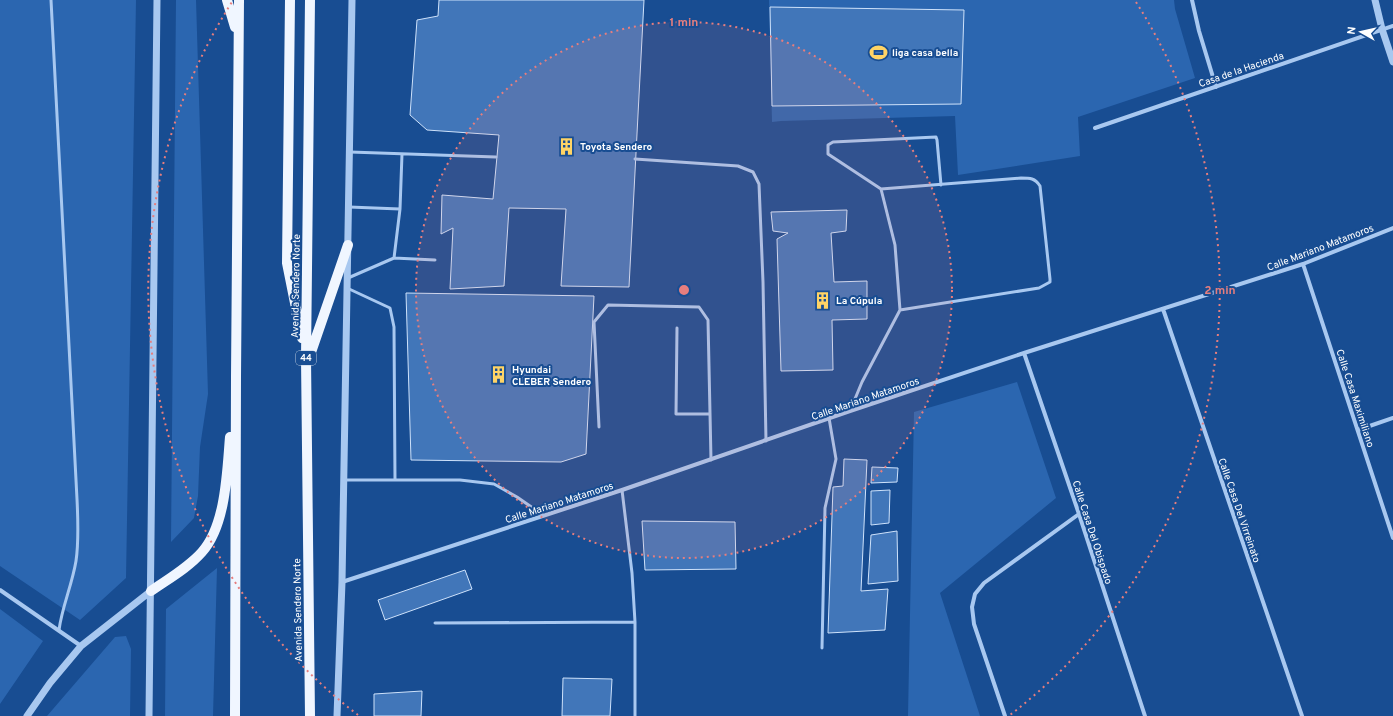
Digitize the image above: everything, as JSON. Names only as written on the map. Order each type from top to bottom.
[{"type":"main road","points":[[227,0],[238,37]]},
{"type":"main road","points":[[235,716],[239,0]]},
{"type":"main road","points":[[290,0],[287,263],[306,362]]},
{"type":"main road","name":"Avenida Sendero Norte","points":[[310,0],[306,362],[310,716]]},
{"type":"main road","points":[[309,28],[316,0]]},
{"type":"main road","points":[[306,362],[348,245]]},
{"type":"main road","points":[[151,591],[188,565],[203,552],[212,538],[221,513],[225,491],[236,378]]},
{"type":"street","points":[[149,716],[157,0]]},
{"type":"street","points":[[337,716],[342,582],[352,0]]},
{"type":"street","points":[[1192,0],[1199,31],[1216,87]]},
{"type":"street","points":[[1376,0],[1382,29],[1393,62]]},
{"type":"street","name":"Casa de la Hacienda","points":[[1095,128],[1393,26]]},
{"type":"street","name":"Calle Mariano Matamoros","points":[[342,582],[622,490],[829,418],[1024,353],[1303,264],[1393,228]]},
{"type":"street","name":"Calle Casa Maximiliano","points":[[1303,264],[1393,538]]},
{"type":"street","name":"Calle Casa Del Virreinato","points":[[1163,309],[1302,716]]},
{"type":"street","name":"Calle Casa Del Obispado","points":[[1024,353],[1079,514],[1145,716]]},
{"type":"street","points":[[1358,430],[1393,418]]},
{"type":"street","points":[[1005,716],[974,624],[972,607],[975,594],[984,583],[1079,514]]},
{"type":"street","points":[[0,590],[81,646]]},
{"type":"street","points":[[28,716],[50,683],[81,646],[151,591]]},
{"type":"lane","points":[[51,0],[77,498],[76,560],[67,597],[61,613],[59,630]]},
{"type":"lane","points":[[900,310],[1039,288],[1050,282],[1040,186],[1037,181],[1031,178],[1021,178],[941,185],[881,189],[828,154],[828,145],[833,142],[936,137],[941,185]]},
{"type":"lane","points":[[350,152],[496,157]]},
{"type":"lane","points":[[394,258],[400,209],[402,154]]},
{"type":"lane","points":[[635,159],[738,166],[753,172],[759,184],[763,282],[766,441]]},
{"type":"lane","points":[[850,411],[862,382],[900,310],[895,245],[881,189]]},
{"type":"lane","points":[[349,207],[400,209]]},
{"type":"lane","points":[[348,278],[394,258],[435,260]]},
{"type":"lane","points":[[347,288],[390,308],[394,327],[395,480]]},
{"type":"lane","points":[[599,427],[594,322],[608,305],[699,307],[708,320],[711,460]]},
{"type":"lane","points":[[677,328],[676,414],[710,414]]},
{"type":"lane","points":[[822,648],[825,508],[836,460],[829,418]]},
{"type":"lane","points":[[344,480],[460,480],[494,484],[517,497],[543,516]]},
{"type":"lane","points":[[622,490],[632,573],[635,622],[635,716]]},
{"type":"lane","points":[[435,623],[635,622]]},
{"type":"shaded area","points":[[0,0],[136,0],[126,578],[80,620],[0,566]]},
{"type":"shaded area","points":[[176,0],[196,0],[208,394],[200,447],[198,496],[194,518],[171,542]]},
{"type":"shaded area","points":[[769,0],[1174,0],[1175,9],[1195,78],[1078,117],[1080,156],[958,175],[955,116],[772,122]]},
{"type":"shaded area","points":[[1017,382],[1056,498],[940,593],[980,716],[908,716],[914,412]]},
{"type":"shaded area","points":[[217,568],[213,716],[165,716],[166,609]]},
{"type":"shaded area","points":[[0,609],[43,641],[0,704]]},
{"type":"shaded area","points":[[126,636],[131,649],[130,716],[47,716],[115,637]]},
{"type":"building","name":"Toyota Sendero","points":[[439,0],[644,0],[629,287],[561,286],[566,209],[509,208],[504,286],[450,289],[453,228],[441,234],[442,195],[493,199],[499,135],[427,130],[410,115],[417,20],[438,16]]},
{"type":"building","points":[[770,7],[964,10],[961,104],[772,106]]},
{"type":"building","name":"La Cúpula","points":[[847,210],[846,231],[831,233],[834,282],[867,281],[867,319],[832,320],[833,370],[781,371],[777,239],[788,233],[773,231],[771,212]]},
{"type":"building","name":"Hyundai CLEBER Sendero","points":[[406,293],[594,296],[586,454],[561,462],[411,460]]},
{"type":"building","points":[[844,459],[867,460],[861,591],[888,589],[885,630],[828,633],[833,487],[843,486]]},
{"type":"building","points":[[872,467],[898,468],[897,482],[871,483]]},
{"type":"building","points":[[890,490],[889,523],[871,525],[871,491]]},
{"type":"building","points":[[642,521],[735,522],[736,569],[645,570]]},
{"type":"building","points":[[897,531],[898,581],[868,584],[871,535]]},
{"type":"building","points":[[465,570],[472,589],[385,620],[378,600]]},
{"type":"building","points":[[563,678],[612,679],[610,716],[562,716]]},
{"type":"building","points":[[422,691],[421,716],[374,716],[374,694]]},
{"type":"place","name":"liga casa bella","points":[[879,52]]},
{"type":"place","name":"Toyota Sendero","points":[[567,146]]},
{"type":"place","name":"La Cúpula","points":[[823,300]]},
{"type":"place","name":"Hyundai CLEBER Sendero","points":[[499,375]]}]
